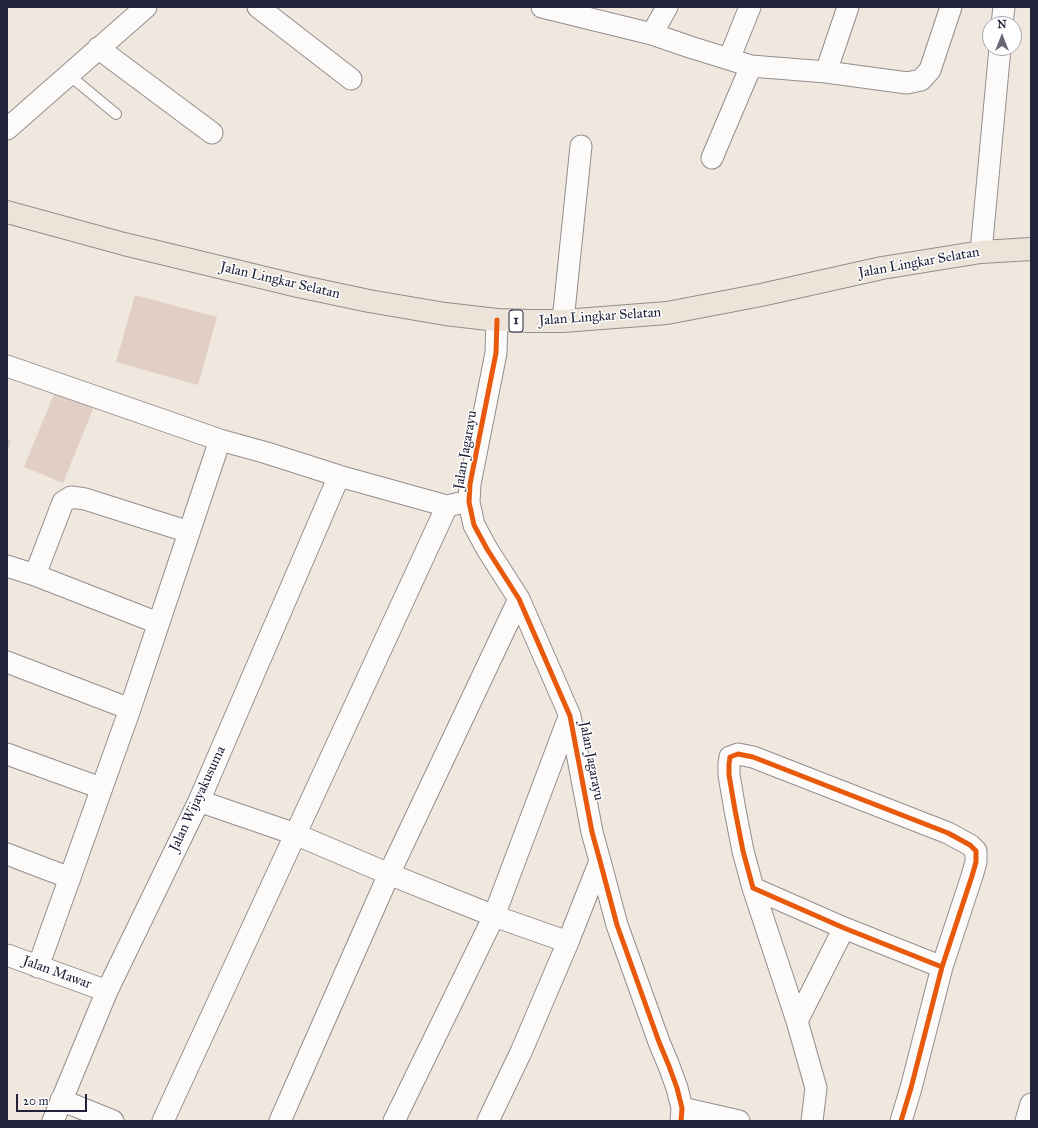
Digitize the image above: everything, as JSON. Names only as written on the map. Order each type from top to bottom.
[{"type":"highway","name":"Jalan Lingkar Selatan","points":[[7,212],[124,244],[298,286],[369,301],[445,314],[497,320],[563,322],[667,313],[761,295],[882,268],[981,252],[1031,249]]},
{"type":"street","points":[[7,128],[146,7]]},
{"type":"street","points":[[258,7],[351,78]]},
{"type":"street","points":[[542,7],[652,34],[752,66],[826,72],[907,83],[921,80],[930,70],[951,7]]},
{"type":"street","points":[[652,34],[667,7]]},
{"type":"street","points":[[729,59],[750,7]]},
{"type":"street","points":[[826,72],[848,7]]},
{"type":"street","points":[[98,48],[212,133]]},
{"type":"street","points":[[981,252],[999,56]]},
{"type":"street","points":[[712,158],[752,66]]},
{"type":"street","points":[[563,322],[580,146]]},
{"type":"street","name":"Jalan Jagarayu","points":[[497,320],[496,353],[470,484],[469,502],[474,525],[487,549],[519,599],[570,716],[592,832],[617,925],[677,1088],[682,1114]]},
{"type":"street","points":[[7,366],[220,440],[339,476],[447,506],[469,502]]},
{"type":"street","points":[[38,967],[130,709],[220,440]]},
{"type":"street","name":"Jalan Wijayakusuma","points":[[53,1121],[107,991],[199,801],[339,476]]},
{"type":"street","points":[[35,574],[63,502],[71,497],[85,498],[189,532]]},
{"type":"street","points":[[164,1121],[447,506]]},
{"type":"street","points":[[7,566],[35,574],[158,623]]},
{"type":"street","points":[[280,1121],[389,874],[519,599]]},
{"type":"street","points":[[7,662],[130,709]]},
{"type":"street","points":[[397,1120],[494,916],[570,716]]},
{"type":"street","points":[[7,754],[101,788]]},
{"type":"street","points":[[812,1121],[816,1088],[797,1021],[753,888],[743,851],[729,775],[730,757],[738,754],[753,757],[948,834],[970,845],[976,851],[976,862],[942,967],[901,1121]]},
{"type":"street","points":[[199,801],[295,834],[494,916],[568,942]]},
{"type":"street","points":[[7,854],[70,878]]},
{"type":"street","points":[[488,1121],[521,1052],[568,942],[600,861]]},
{"type":"street","points":[[753,888],[844,928],[942,967]]},
{"type":"street","points":[[797,1021],[844,928]]},
{"type":"street","name":"Jalan Mawar","points":[[7,956],[107,991]]},
{"type":"street","points":[[62,1100],[113,1121]]},
{"type":"street","points":[[1026,1121],[1031,1104]]},
{"type":"street","points":[[682,1114],[739,1121]]},
{"type":"lane","points":[[69,75],[116,114]]},
{"type":"building","points":[[135,295],[217,317],[198,385],[116,362]]},
{"type":"building","points":[[56,389],[95,404],[63,483],[24,467]]},
{"type":"building","points":[[7,439],[11,440],[7,452]]},
{"type":"cycle path","points":[[497,320],[496,353],[470,484],[469,502],[474,525],[487,549],[519,599],[570,716],[592,832],[617,925],[677,1088],[682,1108],[681,1121]]},
{"type":"cycle path","points":[[901,1121],[942,967],[976,862],[976,851],[970,845],[948,833],[753,757],[738,754],[730,757],[729,775],[735,810],[743,851],[753,888],[844,928],[942,967]]}]
